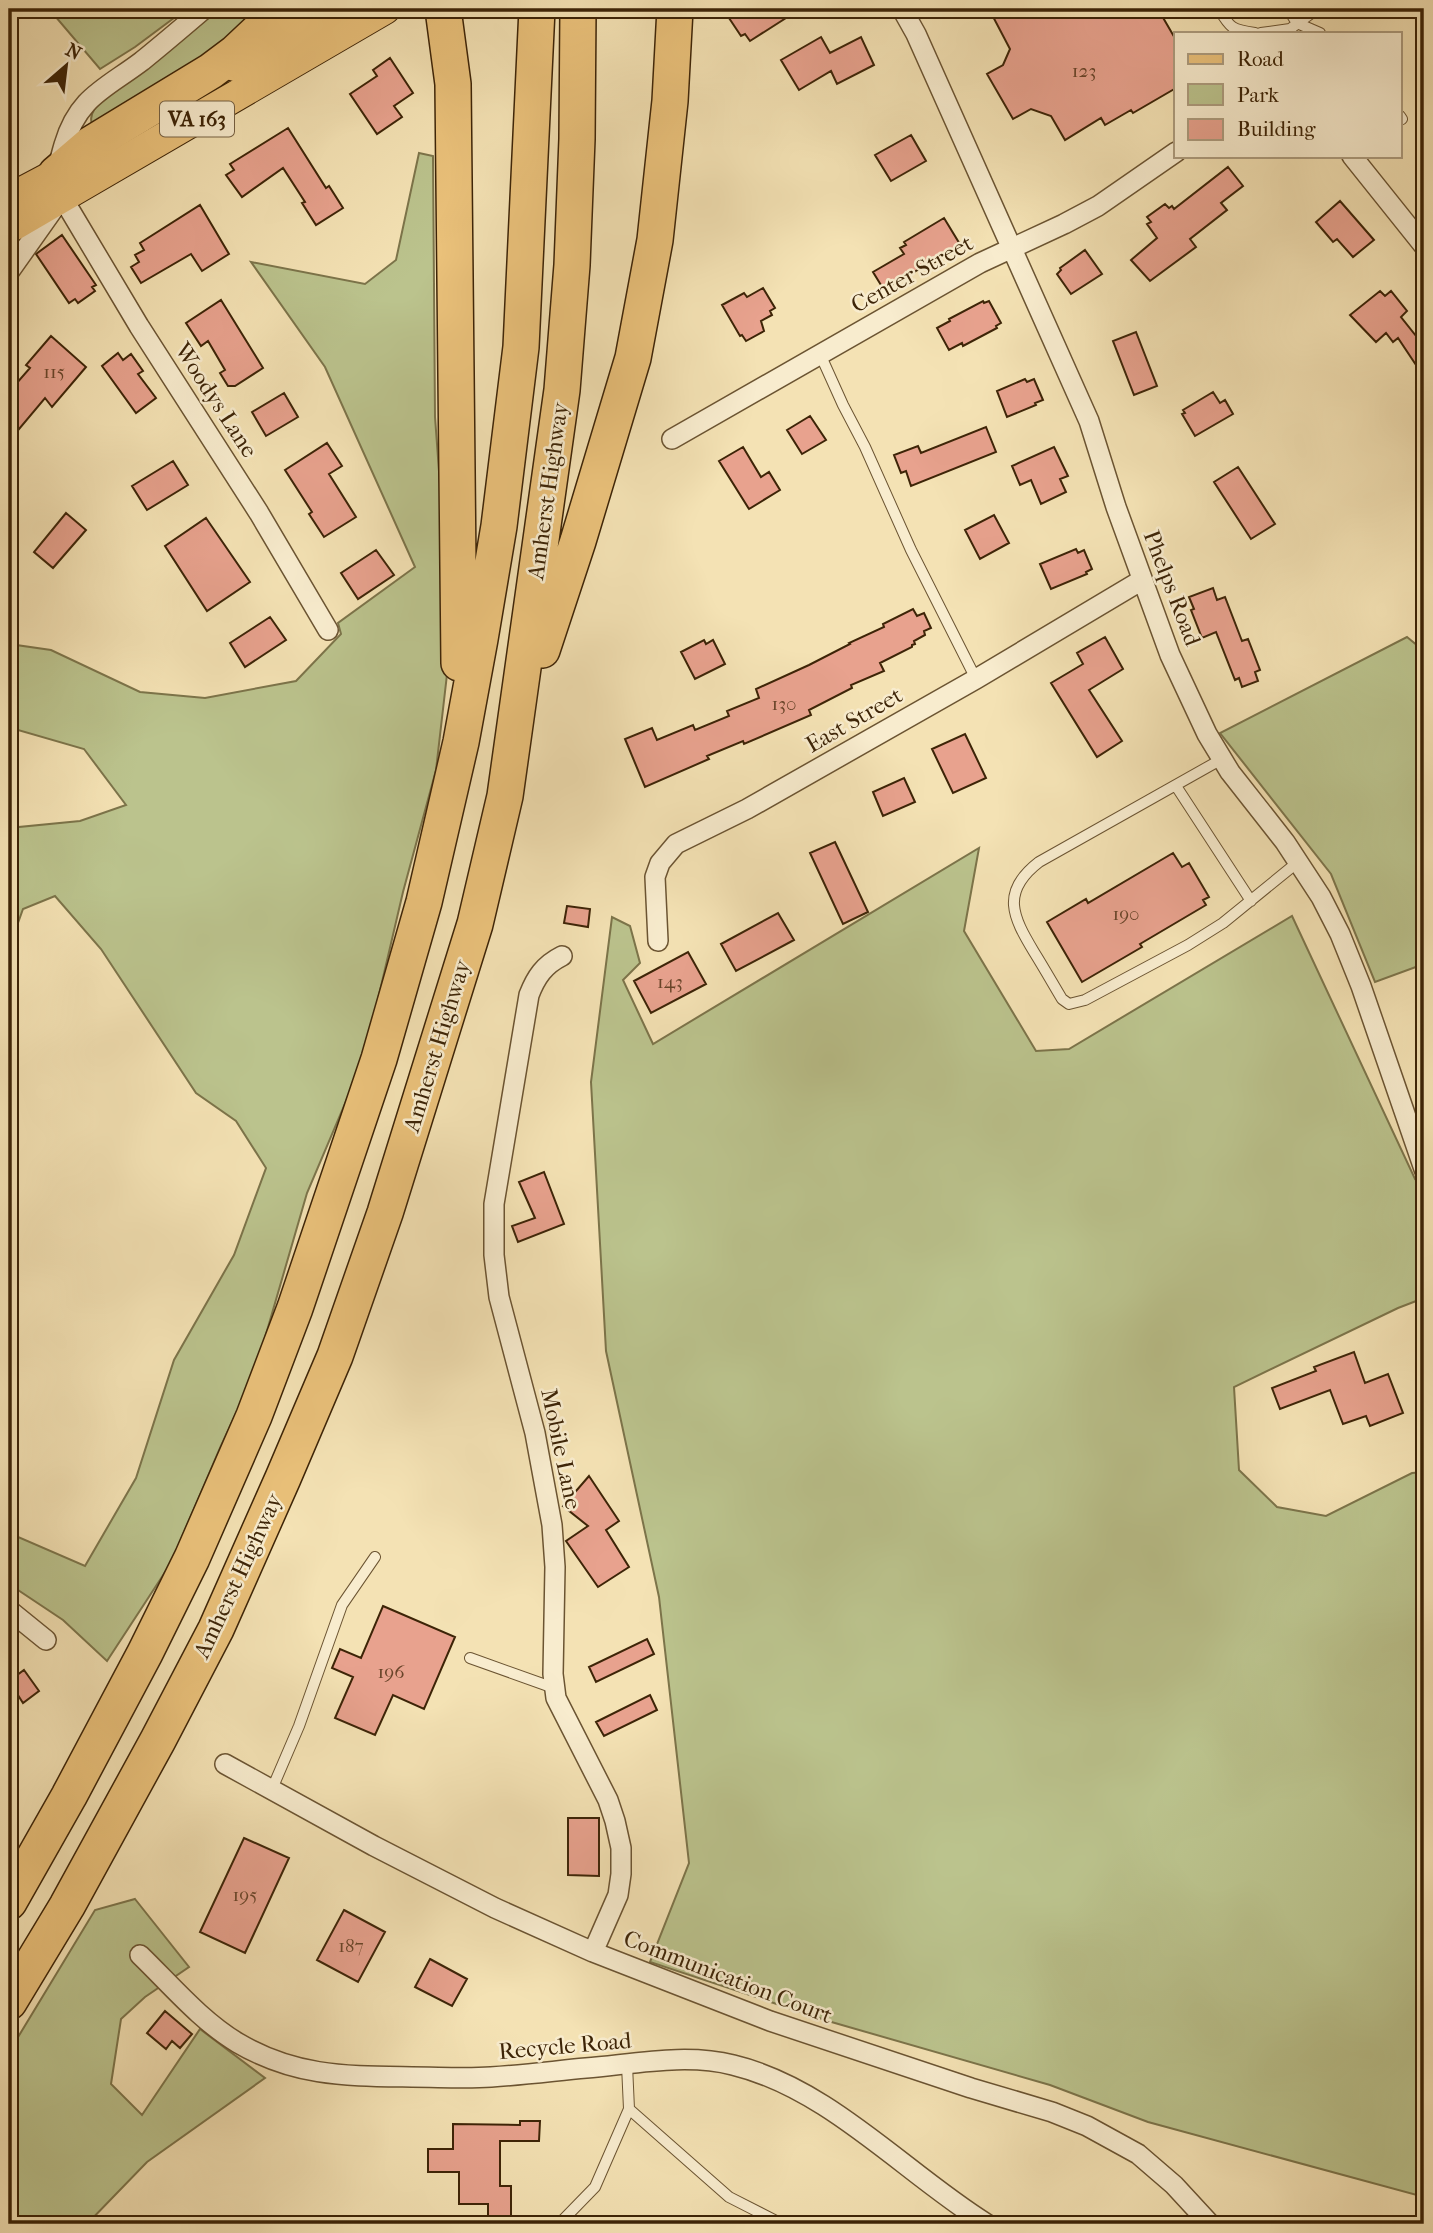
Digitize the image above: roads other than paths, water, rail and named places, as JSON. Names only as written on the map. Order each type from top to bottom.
[{"type":"highway","points":[[59,186],[91,144],[211,71],[282,9]]},
{"type":"highway","points":[[440,825],[459,658],[453,84],[443,9]]},
{"type":"highway","name":"Amherst Highway","points":[[9,1902],[145,1653],[192,1558],[254,1416],[295,1308],[379,1059],[424,902],[461,742],[499,526],[521,347],[537,9]]},
{"type":"highway","name":"Amherst Highway","points":[[9,2002],[67,1906],[216,1629],[335,1356],[385,1213],[475,924],[505,796],[562,390],[573,237],[578,9]]},
{"type":"highway","points":[[505,796],[542,650],[633,358],[655,240],[670,101],[675,9]]},
{"type":"highway","points":[[9,2018],[49,1946],[67,1906]]},
{"type":"main road","name":"VA 163","points":[[9,228],[91,155],[327,9]]},
{"type":"main road","name":"VA 163","points":[[9,199],[59,186],[385,9]]},
{"type":"street","points":[[9,272],[59,186],[71,122],[82,106],[99,90],[166,43],[204,9]]},
{"type":"street","name":"Phelps Road","points":[[902,9],[916,34],[1089,421],[1116,507],[1170,655],[1207,734],[1222,759],[1298,862],[1321,897],[1340,934],[1361,986],[1424,1169]]},
{"type":"street","name":"Center Street","points":[[672,439],[980,263],[1098,205],[1174,153]]},
{"type":"street","points":[[1355,158],[1424,246]]},
{"type":"street","name":"Woodys Lane","points":[[59,186],[139,326],[259,513],[328,630]]},
{"type":"street","name":"East Street","points":[[658,941],[655,877],[660,863],[676,844],[747,809],[976,679],[1142,580]]},
{"type":"street","name":"Mobile Lane","points":[[562,956],[543,969],[535,979],[529,995],[494,1205],[494,1255],[499,1297],[535,1433],[552,1525],[555,1567],[553,1674],[556,1698],[608,1800],[621,1848],[618,1895],[593,1952]]},
{"type":"street","points":[[9,1610],[46,1640]]},
{"type":"street","name":"Communication Court","points":[[226,1764],[374,1846],[495,1908],[593,1952],[782,2026],[1052,2112],[1087,2126],[1138,2154],[1174,2185],[1210,2224]]},
{"type":"street","name":"Recycle Road","points":[[140,1955],[210,2023],[238,2043],[275,2061],[307,2071],[341,2076],[489,2077],[682,2060],[734,2065],[771,2077],[814,2101],[877,2141],[987,2224]]},
{"type":"lane","points":[[1219,9],[1228,25],[1237,31],[1246,32]]},
{"type":"lane","points":[[1288,9],[1292,29]]},
{"type":"lane","points":[[1292,29],[1317,9]]},
{"type":"lane","points":[[1269,32],[1292,29],[1313,32]]},
{"type":"lane","points":[[820,354],[911,550],[976,679]]},
{"type":"lane","points":[[1222,759],[1039,862],[1021,878],[1015,897],[1014,915],[1062,999],[1069,1004],[1086,1000],[1188,945],[1223,923],[1298,862]]},
{"type":"lane","points":[[1176,786],[1251,901]]},
{"type":"lane","points":[[272,1789],[299,1726],[342,1605],[375,1557]]},
{"type":"lane","points":[[470,1658],[555,1688]]},
{"type":"lane","points":[[559,2224],[595,2187],[629,2109],[627,2065]]},
{"type":"lane","points":[[629,2109],[729,2197],[782,2224]]}]
